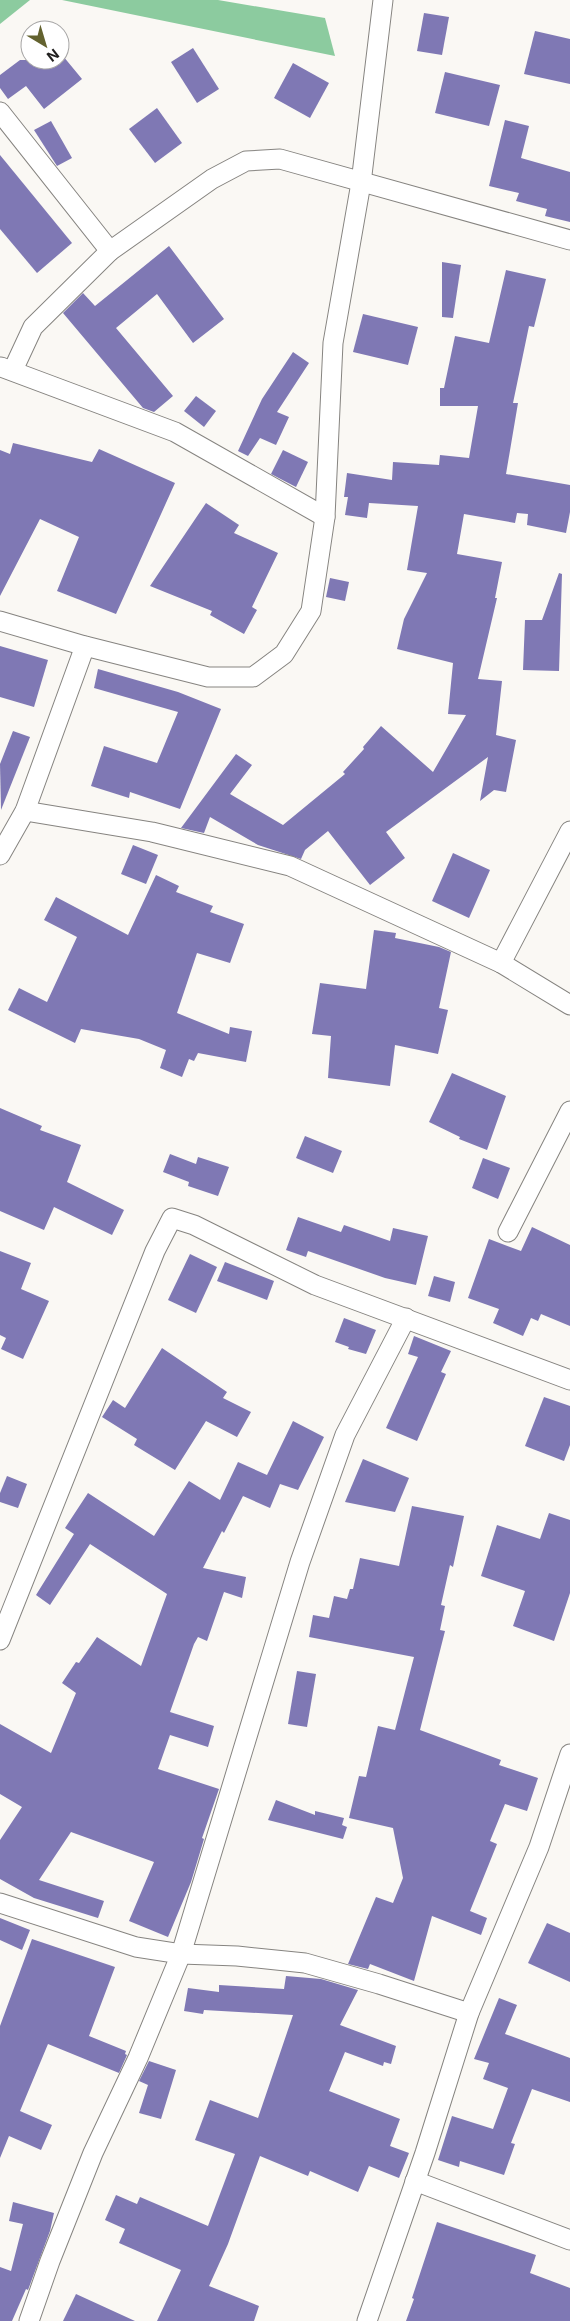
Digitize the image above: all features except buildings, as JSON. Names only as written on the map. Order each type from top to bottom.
[{"type":"street","points":[[0,621],[85,646],[208,677],[253,677],[284,654],[311,611],[326,517],[333,343],[361,183],[383,0]]},
{"type":"street","points":[[0,112],[110,251]]},
{"type":"street","points":[[326,517],[175,432],[6,368],[33,327],[110,251],[212,179],[246,161],[280,159],[570,240]]},
{"type":"street","points":[[0,855],[25,810],[85,646]]},
{"type":"street","points":[[25,810],[152,832],[290,866],[501,963],[570,1005]]},
{"type":"street","points":[[501,963],[570,832]]},
{"type":"street","points":[[508,1232],[570,1111]]},
{"type":"street","points":[[0,1640],[155,1251],[172,1218],[194,1225],[316,1285],[570,1380]]},
{"type":"street","points":[[29,2321],[50,2261],[93,2153],[138,2058],[181,1954],[300,1562],[345,1435],[406,1318]]},
{"type":"street","points":[[367,2321],[415,2181],[469,2013],[539,1846],[570,1754]]},
{"type":"street","points":[[0,1903],[136,1947],[181,1954],[237,1956],[305,1964],[379,1984],[469,2013]]},
{"type":"street","points":[[415,2181],[570,2240]]},
{"type":"green space","points":[[0,0],[30,0],[0,24]]},
{"type":"green space","points":[[62,0],[218,0],[325,18],[335,56]]}]
